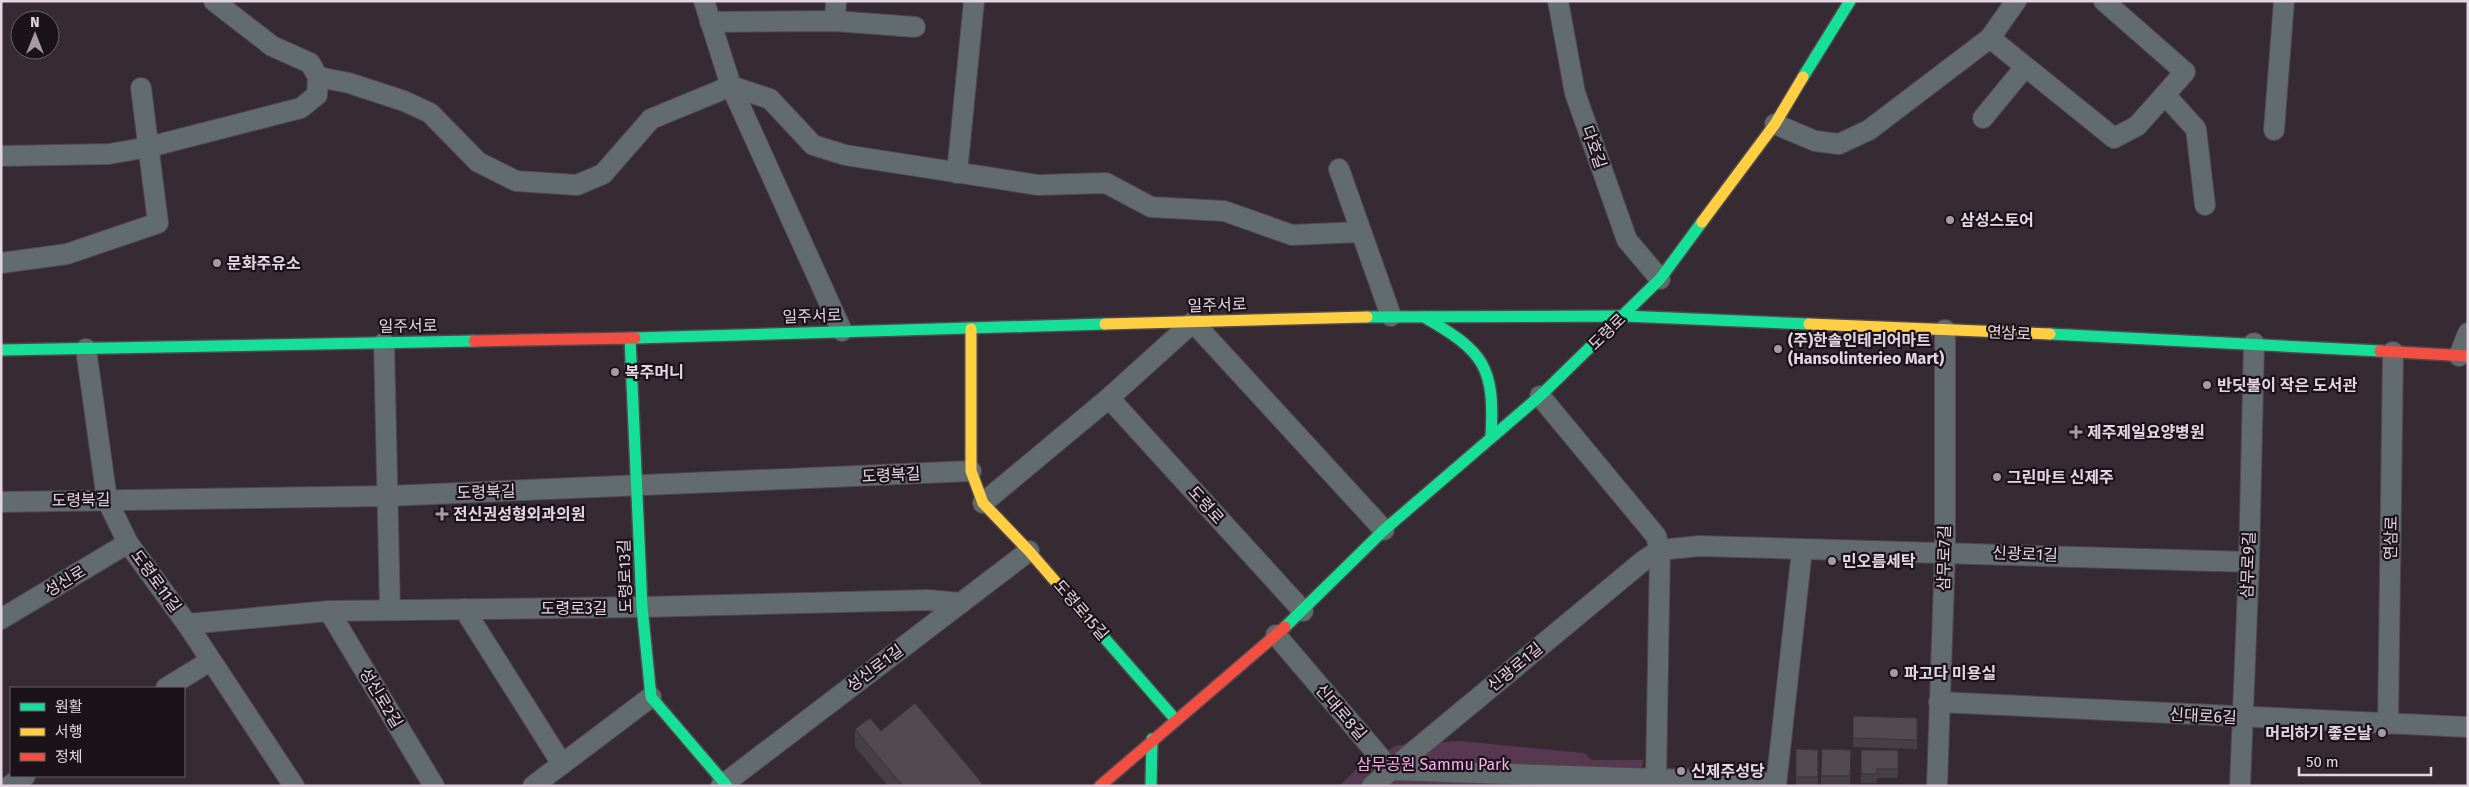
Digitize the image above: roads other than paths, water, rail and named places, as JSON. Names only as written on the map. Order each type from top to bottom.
[{"type":"main road","name":"도령로","points":[[1100,786],[1175,719],[1303,611],[1384,530],[1540,396],[1660,279],[1775,124],[1850,1]]},
{"type":"main road","name":"일주서로","points":[[1,350],[630,338],[1391,316],[1624,316]]},
{"type":"main road","points":[[1423,316],[1454,333],[1470,346],[1482,360],[1489,373],[1492,390],[1491,438]]},
{"type":"main road","name":"연삼로","points":[[1624,316],[2254,343],[2463,356]]},
{"type":"main road","name":"도령로15길","points":[[971,329],[971,471],[983,503],[1029,551],[1175,719]]},
{"type":"main road","name":"도령로13길","points":[[630,338],[642,607],[651,697]]},
{"type":"main road","points":[[651,697],[724,785]]},
{"type":"main road","points":[[1151,786],[1152,739]]},
{"type":"street","points":[[1,156],[109,154],[149,148],[300,108],[316,95],[318,77],[310,63],[272,46],[214,1]]},
{"type":"street","points":[[704,1],[731,86],[842,331]]},
{"type":"street","points":[[835,21],[836,1]]},
{"type":"street","points":[[957,173],[974,1]]},
{"type":"street","name":"다호길","points":[[1558,1],[1575,93],[1627,240],[1660,279]]},
{"type":"street","points":[[1775,124],[1816,141],[1839,144],[1869,130],[1990,38],[2016,1]]},
{"type":"street","points":[[1990,38],[2114,138],[2137,126],[2166,96],[2185,72],[2104,1]]},
{"type":"street","points":[[2274,130],[2284,1]]},
{"type":"street","points":[[710,22],[835,21],[915,27]]},
{"type":"street","points":[[1983,118],[2025,66]]},
{"type":"street","points":[[318,77],[349,83],[404,100],[430,113],[478,162],[516,181],[578,185],[603,174],[651,119],[731,86],[770,99],[813,144],[845,155],[1038,185],[1106,183],[1151,207],[1224,211],[1292,235],[1360,232]]},
{"type":"street","points":[[1,262],[67,254],[158,223],[141,88]]},
{"type":"street","points":[[2166,96],[2196,129],[2205,205]]},
{"type":"street","points":[[1339,170],[1391,316]]},
{"type":"street","points":[[983,503],[1109,398],[1193,322],[1384,530]]},
{"type":"street","name":"삼무로7길","points":[[1937,786],[1945,552],[1945,330]]},
{"type":"street","points":[[2463,356],[2468,333]]},
{"type":"street","points":[[384,343],[390,609]]},
{"type":"street","name":"삼무로9길","points":[[2240,786],[2249,562],[2254,343]]},
{"type":"street","name":"도령로11길","points":[[86,349],[107,500],[128,542],[186,624],[294,786]]},
{"type":"street","name":"연삼로","points":[[2388,724],[2393,352]]},
{"type":"street","points":[[1540,396],[1656,536],[1660,550],[1656,778]]},
{"type":"street","name":"도령로","points":[[1109,398],[1303,611]]},
{"type":"street","name":"도령북길","points":[[1,502],[388,496],[971,471]]},
{"type":"street","name":"성신로","points":[[1,619],[128,542]]},
{"type":"street","name":"신광로1길","points":[[1372,786],[1636,567],[1660,550],[1700,546],[2249,562]]},
{"type":"street","points":[[1391,770],[1656,778],[1776,784],[1802,550]]},
{"type":"street","name":"성신로1길","points":[[724,785],[1029,551]]},
{"type":"street","name":"도령로3길","points":[[186,624],[328,611],[390,609],[642,607],[928,600],[961,603]]},
{"type":"street","points":[[464,608],[562,764]]},
{"type":"street","name":"성신로2길","points":[[328,611],[434,786]]},
{"type":"street","name":"신대로8길","points":[[1276,635],[1391,770]]},
{"type":"street","points":[[168,687],[210,661]]},
{"type":"street","points":[[533,786],[651,697]]},
{"type":"street","name":"신대로6길","points":[[1939,702],[2243,718],[2468,727]]},
{"type":"street","points":[[9,786],[23,777]]},
{"type":"place","name":"삼성스토어","points":[[1950,220]]},
{"type":"place","name":"문화주유소","points":[[217,263]]},
{"type":"place","name":"(주)한솔인테리어마트 (Hansolinterieo Mart)","points":[[1778,349]]},
{"type":"place","name":"복주머니","points":[[615,372]]},
{"type":"place","name":"반딧불이 작은 도서관","points":[[2207,385]]},
{"type":"place","name":"제주제일요양병원","points":[[2076,432]]},
{"type":"place","name":"그린마트 신제주","points":[[1997,477]]},
{"type":"place","name":"전신권성형외과의원","points":[[442,514]]},
{"type":"place","name":"민오름세탁","points":[[1832,561]]},
{"type":"place","name":"파고다 미용실","points":[[1894,673]]},
{"type":"place","name":"머리하기 좋은날","points":[[2382,733]]},
{"type":"place","name":"신제주성당","points":[[1681,771]]},
{"type":"park label","name":"삼무공원 Sammu Park","points":[[1433,764]]}]
